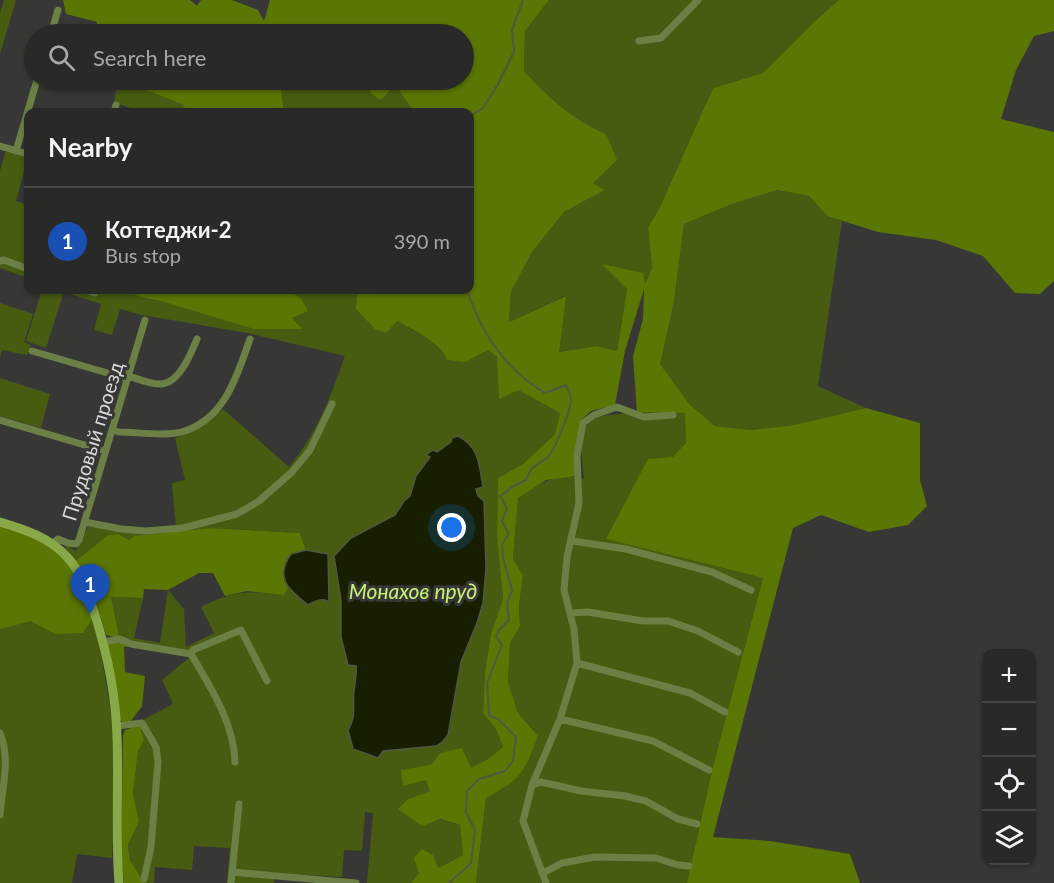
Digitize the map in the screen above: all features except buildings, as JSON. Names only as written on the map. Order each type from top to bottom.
[{"type":"main road","points":[[0,522],[38,535],[52,544],[68,558],[88,591],[103,642],[117,726],[119,883]]},
{"type":"street","points":[[639,40],[661,38],[698,0]]},
{"type":"street","points":[[54,24],[58,10]]},
{"type":"street","points":[[29,108],[34,90]]},
{"type":"street","points":[[16,151],[24,124]]},
{"type":"street","points":[[0,146],[24,153]]},
{"type":"street","points":[[0,261],[4,260],[24,267]]},
{"type":"street","name":"Прудовый проезд","points":[[52,544],[58,538],[76,544],[85,522],[145,320]]},
{"type":"street","points":[[32,351],[161,384],[175,378],[197,339]]},
{"type":"street","points":[[112,430],[172,433],[184,431],[207,418],[233,387],[250,339]]},
{"type":"street","points":[[85,522],[146,531],[183,528],[237,514],[259,501],[292,472],[310,450],[332,404]]},
{"type":"street","points":[[546,883],[523,821],[532,785],[560,719],[577,663],[571,613],[564,590],[567,557],[579,503],[576,456],[583,423],[594,415],[617,407],[644,417],[673,416]]},
{"type":"street","points":[[0,420],[105,451]]},
{"type":"street","points":[[572,541],[627,549],[712,572],[752,590]]},
{"type":"street","points":[[571,613],[588,612],[643,621],[668,621],[698,631],[738,652]]},
{"type":"street","points":[[191,654],[193,650],[241,630],[267,681]]},
{"type":"street","points":[[103,642],[120,639],[131,644],[191,654]]},
{"type":"street","points":[[191,654],[228,722],[235,747],[235,762]]},
{"type":"street","points":[[577,663],[690,693],[725,712]]},
{"type":"street","points":[[560,719],[654,741],[709,770]]},
{"type":"street","points":[[117,726],[142,723],[156,747],[158,762],[151,847],[144,879]]},
{"type":"street","points":[[0,733],[4,742],[6,764],[0,815]]},
{"type":"street","points":[[532,785],[541,782],[580,791],[625,796],[646,801],[678,819],[697,824]]},
{"type":"street","points":[[231,883],[238,804]]},
{"type":"street","points":[[543,873],[562,863],[595,857],[656,858],[689,866]]},
{"type":"street","points":[[232,872],[356,883]]},
{"type":"green space","points":[[4,0],[16,0],[0,54],[0,13]]},
{"type":"green space","points":[[63,0],[190,0],[197,6],[201,0],[232,0],[258,10],[264,21],[270,0],[549,0],[525,31],[524,71],[562,107],[583,122],[606,134],[617,160],[593,183],[605,190],[564,212],[532,252],[511,292],[509,322],[566,296],[559,352],[597,346],[617,351],[627,289],[602,264],[643,273],[645,284],[652,268],[648,227],[659,209],[713,88],[763,73],[839,0],[1054,0],[1054,31],[1034,36],[1016,70],[1001,119],[1054,132],[1054,281],[1040,294],[1015,293],[983,256],[936,240],[878,232],[827,216],[809,196],[777,190],[732,204],[684,224],[674,301],[660,364],[689,404],[715,426],[751,430],[794,425],[866,408],[920,423],[920,480],[927,506],[908,525],[869,532],[821,515],[793,528],[713,837],[770,841],[850,854],[860,883],[687,883],[713,766],[763,578],[606,539],[648,459],[673,457],[686,443],[685,413],[637,412],[633,356],[643,319],[644,289],[625,351],[615,405],[591,411],[581,420],[576,476],[546,480],[518,498],[513,559],[523,575],[519,606],[520,626],[510,643],[508,682],[518,713],[538,736],[520,774],[507,786],[486,798],[476,883],[411,883],[419,873],[414,858],[422,849],[433,855],[438,868],[463,855],[460,825],[440,819],[422,826],[398,809],[408,799],[430,791],[426,780],[403,786],[401,770],[431,765],[440,753],[462,748],[471,768],[488,759],[503,747],[496,729],[483,713],[485,672],[491,633],[503,599],[497,537],[498,478],[523,464],[555,434],[560,413],[518,390],[499,399],[497,357],[488,350],[466,362],[447,360],[439,348],[410,328],[397,321],[386,333],[375,329],[356,309],[357,294],[474,294],[474,108],[411,108],[399,90],[474,90],[474,24],[97,24],[97,22],[66,14]]},
{"type":"green space","points":[[549,0],[839,0],[763,73],[713,88],[659,209],[648,227],[652,268],[644,286],[627,289],[617,351],[597,346],[558,352],[565,296],[509,322],[511,292],[532,252],[564,212],[605,190],[593,183],[606,134],[583,122],[562,107],[524,71],[525,31]]},
{"type":"green space","points":[[116,90],[147,90],[185,105],[184,108],[130,108],[114,102]]},
{"type":"green space","points":[[146,90],[281,90],[284,108],[183,108],[184,105]]},
{"type":"green space","points":[[281,90],[370,90],[371,94],[399,90],[411,108],[284,108]]},
{"type":"green space","points":[[370,90],[390,90],[381,100],[371,94]]},
{"type":"green space","points":[[6,150],[24,156],[24,172],[16,201],[24,204],[24,277],[0,268],[0,171]]},
{"type":"green space","points":[[777,190],[809,196],[827,216],[842,221],[818,386],[866,408],[794,425],[751,430],[715,426],[688,404],[659,364],[674,301],[684,224],[732,204]]},
{"type":"green space","points":[[41,294],[63,294],[46,348],[26,341]]},
{"type":"green space","points":[[70,294],[132,294],[302,328],[292,318],[280,294],[357,294],[356,309],[397,321],[433,342],[446,356],[466,362],[488,350],[497,357],[518,390],[560,413],[555,434],[523,464],[498,478],[497,537],[503,599],[491,633],[485,672],[483,713],[496,729],[503,747],[470,769],[440,753],[429,771],[430,791],[408,799],[399,809],[460,825],[463,855],[438,868],[419,873],[411,883],[367,883],[373,813],[365,812],[362,851],[344,850],[342,877],[275,873],[274,883],[227,883],[230,848],[194,846],[192,870],[155,867],[154,883],[144,883],[130,860],[128,844],[139,821],[133,794],[138,751],[144,740],[140,725],[141,721],[173,704],[162,680],[190,657],[118,638],[111,597],[143,598],[134,638],[160,643],[168,590],[184,609],[186,647],[214,633],[201,607],[224,597],[241,593],[284,595],[288,588],[308,605],[321,599],[329,601],[328,554],[306,550],[300,533],[211,528],[129,540],[118,534],[108,535],[76,561],[65,547],[76,551],[88,527],[94,523],[147,528],[176,526],[172,483],[185,480],[175,438],[200,426],[223,409],[289,467],[316,428],[345,356],[248,333],[142,315],[120,309],[112,335],[94,330],[101,304]]},
{"type":"green space","points":[[132,294],[294,294],[301,298],[308,311],[292,318],[303,329],[254,329]]},
{"type":"green space","points":[[0,303],[33,314],[24,342],[31,345],[27,355],[2,350],[0,357]]},
{"type":"green space","points":[[0,378],[50,394],[41,428],[0,416]]},
{"type":"green space","points":[[637,412],[686,413],[686,444],[607,539],[763,578],[713,766],[687,883],[476,883],[486,798],[505,788],[538,736],[518,713],[508,682],[510,643],[520,626],[519,606],[523,575],[513,559],[518,497],[541,483],[557,477],[584,479],[582,443],[586,427],[598,417]]},
{"type":"green space","points":[[0,525],[75,575],[98,637],[114,728],[112,858],[77,854],[72,883],[0,883]]},
{"type":"green space","points":[[0,525],[37,540],[61,556],[70,567],[78,580],[93,617],[83,633],[55,634],[31,621],[0,629]]},
{"type":"green space","points":[[211,528],[300,533],[306,550],[291,554],[284,581],[288,588],[284,595],[247,591],[225,596],[213,573],[199,573],[168,590],[144,589],[143,598],[111,597],[118,638],[106,635],[92,589],[76,561],[108,535],[118,534],[129,540],[135,536]]},
{"type":"green space","points":[[121,642],[132,646],[124,647],[125,672],[145,676],[142,706],[131,721],[125,723],[120,720],[107,646],[109,643]]},
{"type":"green space","points":[[140,725],[144,740],[138,751],[133,794],[139,821],[128,845],[130,860],[144,883],[124,883],[121,857],[123,736],[125,730]]},
{"type":"water","name":"Монахов пруд","points":[[458,436],[475,451],[483,487],[476,489],[478,496],[484,501],[486,568],[483,603],[461,662],[448,735],[436,746],[383,751],[378,758],[353,749],[348,730],[353,715],[356,666],[348,665],[341,637],[341,600],[334,556],[351,538],[395,515],[410,496],[416,476],[430,457],[426,455],[433,450],[437,452],[451,442],[452,438]]},
{"type":"water","points":[[306,550],[328,554],[329,602],[321,600],[308,605],[286,583],[284,570],[286,562],[291,554]]},
{"type":"waterway","points":[[474,114],[483,108],[514,52],[512,30],[523,0]]},
{"type":"waterway","points":[[449,883],[471,863],[475,830],[466,812],[467,791],[479,779],[505,771],[513,761],[516,737],[498,719],[489,715],[487,683],[502,645],[496,637],[509,620],[507,603],[512,590],[503,558],[502,544],[509,534],[502,521],[507,509],[500,496],[526,480],[533,468],[548,457],[571,403],[566,385],[545,393],[518,373],[488,335],[468,294]]},
{"type":"place","name":"Коттеджи-2","points":[[90,614]]}]
